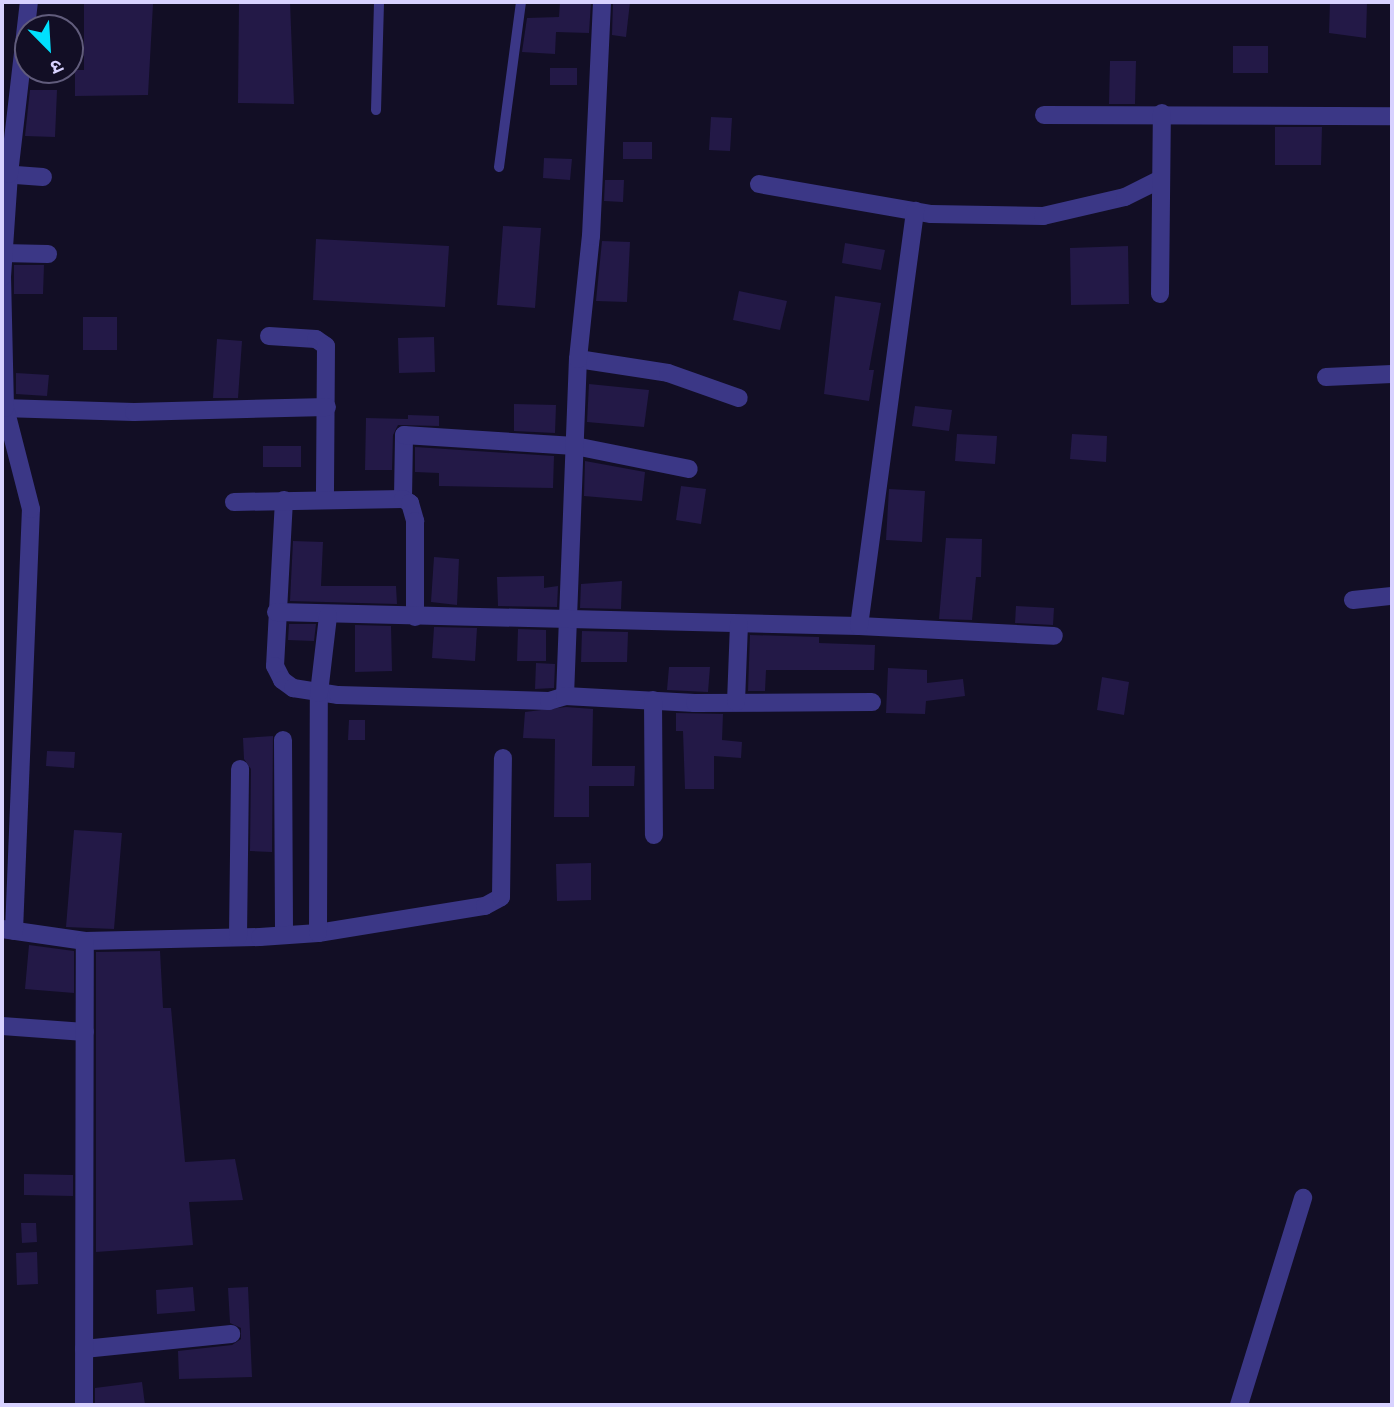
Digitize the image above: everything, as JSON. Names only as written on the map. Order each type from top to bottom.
[{"type":"street","points":[[29,2],[5,174],[2,253],[4,408],[31,509],[8,930],[85,941],[284,935],[318,933],[485,906],[501,897],[503,758]]},
{"type":"street","points":[[565,696],[578,359],[591,236],[602,2]]},
{"type":"street","points":[[1160,293],[1162,113]]},
{"type":"street","points":[[1044,115],[1162,113],[1392,116]]},
{"type":"street","points":[[5,174],[43,177]]},
{"type":"street","points":[[759,184],[915,211],[1043,216],[1125,197],[1161,179]]},
{"type":"street","points":[[859,626],[915,211]]},
{"type":"street","points":[[2,253],[48,254]]},
{"type":"street","points":[[269,336],[316,339],[326,345],[325,499]]},
{"type":"street","points":[[578,359],[668,373],[739,398]]},
{"type":"street","points":[[1326,377],[1392,374]]},
{"type":"street","points":[[4,408],[134,412],[327,407]]},
{"type":"street","points":[[403,499],[404,435],[575,446],[689,468]]},
{"type":"street","points":[[234,502],[403,499],[410,503],[415,521],[415,618]]},
{"type":"street","points":[[284,500],[275,666],[282,680],[319,693],[549,701],[565,696],[736,702],[872,702]]},
{"type":"street","points":[[1353,600],[1392,596]]},
{"type":"street","points":[[276,612],[328,616],[859,626],[1054,636]]},
{"type":"street","points":[[318,933],[319,693],[328,616]]},
{"type":"street","points":[[736,702],[739,624]]},
{"type":"street","points":[[653,700],[654,835]]},
{"type":"street","points":[[283,740],[284,935]]},
{"type":"street","points":[[238,937],[240,769]]},
{"type":"street","points":[[83,1405],[85,941]]},
{"type":"street","points":[[2,1026],[85,1032]]},
{"type":"street","points":[[1239,1405],[1303,1198]]},
{"type":"street","points":[[83,1349],[231,1334]]},
{"type":"lane","points":[[376,110],[379,2]]},
{"type":"lane","points":[[499,167],[521,2]]},
{"type":"building","points":[[239,2],[290,2],[294,104],[238,103]]},
{"type":"building","points":[[560,2],[591,2],[589,33],[556,32],[555,54],[522,52],[527,18],[559,17]]},
{"type":"building","points":[[613,2],[630,2],[626,37],[612,35]]},
{"type":"building","points":[[1330,2],[1367,2],[1366,38],[1329,33]]},
{"type":"building","points":[[84,4],[153,4],[148,95],[75,96],[75,84],[84,84]]},
{"type":"building","points":[[1233,46],[1268,46],[1268,73],[1233,73]]},
{"type":"building","points":[[1110,61],[1136,61],[1135,104],[1109,104]]},
{"type":"building","points":[[550,68],[577,68],[577,85],[550,85]]},
{"type":"building","points":[[30,90],[57,90],[55,137],[25,136]]},
{"type":"building","points":[[711,117],[732,118],[730,151],[709,150]]},
{"type":"building","points":[[1275,127],[1322,127],[1321,165],[1275,165]]},
{"type":"building","points":[[623,142],[652,142],[652,159],[623,159]]},
{"type":"building","points":[[544,158],[572,159],[570,180],[543,178]]},
{"type":"building","points":[[605,180],[624,180],[623,202],[604,201]]},
{"type":"building","points":[[503,226],[541,228],[535,308],[497,305]]},
{"type":"building","points":[[316,239],[449,246],[445,307],[313,300]]},
{"type":"building","points":[[602,241],[630,242],[627,302],[596,301]]},
{"type":"building","points":[[845,243],[885,250],[881,270],[842,263]]},
{"type":"building","points":[[1128,246],[1129,304],[1071,305],[1070,248]]},
{"type":"building","points":[[14,265],[44,265],[43,294],[14,294]]},
{"type":"building","points":[[739,291],[787,301],[780,330],[733,320]]},
{"type":"building","points":[[835,296],[881,303],[869,370],[874,370],[869,401],[824,394]]},
{"type":"building","points":[[83,317],[117,317],[117,350],[83,350]]},
{"type":"building","points":[[434,337],[435,372],[399,373],[398,338]]},
{"type":"building","points":[[217,339],[242,341],[238,398],[213,398]]},
{"type":"building","points":[[16,373],[49,375],[47,396],[16,394]]},
{"type":"building","points":[[589,384],[649,390],[644,427],[587,422]]},
{"type":"building","points":[[514,404],[556,405],[555,433],[514,431]]},
{"type":"building","points":[[915,406],[952,410],[949,431],[912,426]]},
{"type":"building","points":[[408,415],[439,416],[439,426],[398,425],[393,435],[392,470],[365,470],[366,418],[408,419]]},
{"type":"building","points":[[957,434],[997,436],[995,464],[955,461]]},
{"type":"building","points":[[1072,434],[1107,436],[1106,462],[1070,459]]},
{"type":"building","points":[[263,446],[301,446],[301,467],[263,467]]},
{"type":"building","points":[[415,447],[554,456],[553,488],[439,486],[439,473],[415,472]]},
{"type":"building","points":[[585,461],[645,472],[642,501],[584,496]]},
{"type":"building","points":[[681,486],[706,489],[701,524],[676,520]]},
{"type":"building","points":[[889,489],[925,491],[922,542],[886,540]]},
{"type":"building","points":[[946,538],[982,539],[981,577],[976,577],[972,620],[939,619]]},
{"type":"building","points":[[293,541],[323,542],[321,586],[396,586],[397,604],[290,601]]},
{"type":"building","points":[[434,557],[459,559],[457,605],[431,602]]},
{"type":"building","points":[[544,576],[544,588],[558,586],[557,607],[498,606],[497,577]]},
{"type":"building","points":[[622,581],[621,609],[580,608],[581,584]]},
{"type":"building","points":[[1016,606],[1054,608],[1053,625],[1015,623]]},
{"type":"building","points":[[289,624],[316,624],[314,641],[288,640]]},
{"type":"building","points":[[355,625],[391,626],[392,671],[355,672]]},
{"type":"building","points":[[434,627],[477,628],[475,661],[432,658]]},
{"type":"building","points":[[518,629],[546,630],[546,661],[517,661]]},
{"type":"building","points":[[582,631],[628,632],[627,662],[581,662]]},
{"type":"building","points":[[750,635],[819,637],[819,643],[875,645],[874,670],[766,670],[765,691],[748,691]]},
{"type":"building","points":[[536,663],[555,664],[554,688],[535,689]]},
{"type":"building","points":[[669,667],[710,667],[708,692],[667,690]]},
{"type":"building","points":[[888,668],[927,670],[927,683],[963,679],[965,696],[926,701],[925,714],[886,713]]},
{"type":"building","points":[[1102,677],[1129,682],[1124,715],[1097,710]]},
{"type":"building","points":[[566,707],[593,709],[592,766],[635,766],[634,786],[589,786],[589,817],[554,817],[555,739],[523,738],[525,712]]},
{"type":"building","points":[[676,713],[723,714],[722,740],[742,742],[741,758],[714,756],[714,789],[685,789],[683,731],[676,731]]},
{"type":"building","points":[[349,720],[365,720],[365,740],[348,740]]},
{"type":"building","points":[[273,736],[272,852],[250,851],[251,769],[244,759],[243,738]]},
{"type":"building","points":[[47,751],[75,752],[74,768],[46,766]]},
{"type":"building","points":[[74,830],[122,833],[114,929],[66,927]]},
{"type":"building","points":[[591,863],[591,900],[557,901],[556,864]]},
{"type":"building","points":[[29,945],[74,951],[74,993],[25,989]]},
{"type":"building","points":[[160,951],[163,1008],[171,1008],[185,1162],[235,1159],[243,1200],[189,1202],[193,1245],[96,1252],[96,952]]},
{"type":"building","points":[[24,1174],[73,1175],[73,1196],[24,1195]]},
{"type":"building","points":[[21,1223],[36,1223],[37,1242],[22,1243]]},
{"type":"building","points":[[37,1252],[38,1284],[17,1285],[16,1253]]},
{"type":"building","points":[[193,1287],[195,1311],[157,1314],[156,1290]]},
{"type":"building","points":[[248,1287],[252,1377],[179,1379],[178,1351],[232,1345],[241,1339],[241,1328],[230,1323],[228,1288]]},
{"type":"building","points":[[142,1382],[145,1405],[95,1405],[95,1388]]}]
